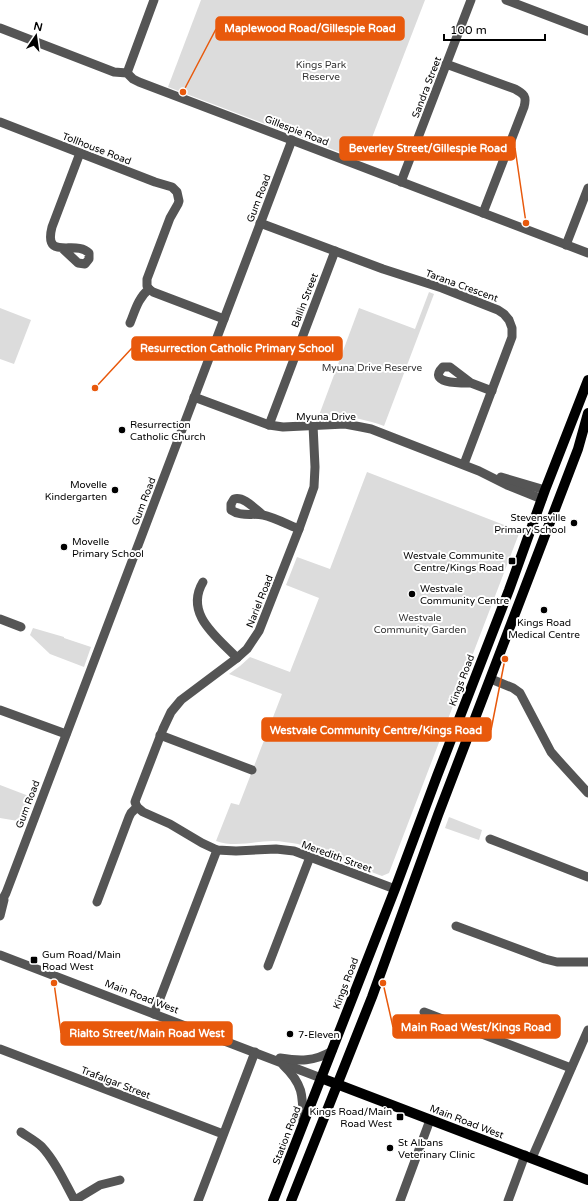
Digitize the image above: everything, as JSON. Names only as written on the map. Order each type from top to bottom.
[{"type":"main road","name":"Kings Road","points":[[321,1078],[395,889],[588,380]]},
{"type":"main road","points":[[291,1201],[372,997],[409,894],[586,431],[588,413]]},
{"type":"main road","points":[[544,495],[559,499]]},
{"type":"main road","points":[[477,674],[491,679]]},
{"type":"main road","points":[[395,889],[409,894]]},
{"type":"main road","name":"Main Road West","points":[[321,1078],[588,1180]]},
{"type":"main road","name":"Station Road","points":[[273,1201],[321,1078]]},
{"type":"street","points":[[127,73],[154,0]]},
{"type":"street","name":"Sandra Street","points":[[402,182],[471,0]]},
{"type":"street","points":[[506,0],[588,31]]},
{"type":"street","name":"Gillespie Road","points":[[0,28],[114,72],[127,73],[133,79],[140,82],[588,253]]},
{"type":"street","points":[[446,64],[515,89],[525,96],[526,101],[524,107],[483,213]]},
{"type":"street","name":"Tollhouse Road","points":[[0,122],[155,182],[172,186],[177,192],[179,201],[170,218],[147,280],[146,283],[149,289]]},
{"type":"street","name":"Gum Road","points":[[0,916],[6,893],[292,140]]},
{"type":"street","points":[[63,249],[52,244],[50,235],[80,154]]},
{"type":"street","points":[[566,245],[588,188]]},
{"type":"street","name":"Tarana Crescent","points":[[260,223],[383,270],[442,288],[498,310],[504,314],[511,324],[512,337],[464,464]]},
{"type":"street","name":"Ballin Street","points":[[269,425],[335,251]]},
{"type":"street","points":[[130,323],[139,300],[149,289],[153,292],[224,318]]},
{"type":"street","points":[[471,383],[492,391]]},
{"type":"street","name":"Myuna Drive","points":[[194,397],[269,425],[284,427],[345,424],[361,426],[464,464],[507,484],[544,495]]},
{"type":"street","name":"Nariel Road","points":[[137,807],[135,802],[136,799],[160,736],[171,712],[181,700],[247,649],[259,631],[314,487],[315,467],[313,425]]},
{"type":"street","points":[[263,515],[299,529]]},
{"type":"street","points":[[203,582],[199,588],[197,597],[197,605],[201,618],[210,630],[237,658]]},
{"type":"street","points":[[0,619],[21,627]]},
{"type":"street","points":[[491,679],[513,688],[520,693],[551,752],[588,793]]},
{"type":"street","points":[[0,710],[66,734]]},
{"type":"street","points":[[160,736],[252,770]]},
{"type":"street","points":[[97,902],[128,817],[137,807]]},
{"type":"street","name":"Meredith Street","points":[[137,807],[143,812],[170,824],[217,850],[236,852],[280,849],[294,851],[395,889]]},
{"type":"street","points":[[490,839],[588,877]]},
{"type":"street","points":[[154,1014],[217,850]]},
{"type":"street","points":[[268,966],[310,857]]},
{"type":"street","name":"Gum Road","points":[[0,904],[6,893]]},
{"type":"street","points":[[456,926],[545,959],[557,962],[588,962]]},
{"type":"street","name":"Main Road West","points":[[0,955],[321,1078]]},
{"type":"street","points":[[424,1012],[571,1068]]},
{"type":"street","points":[[508,1201],[588,1030]]},
{"type":"street","name":"Trafalgar Street","points":[[0,1049],[224,1134]]},
{"type":"street","points":[[264,1056],[308,1060],[320,1057],[332,1051]]},
{"type":"street","points":[[198,1201],[255,1052]]},
{"type":"street","points":[[280,1062],[292,1075],[301,1090],[303,1101],[303,1125]]},
{"type":"street","points":[[400,1201],[430,1120]]},
{"type":"street","points":[[21,1132],[34,1140],[47,1153],[75,1200],[100,1185],[120,1180]]},
{"type":"green space","name":"Kings Park Reserve","points":[[201,0],[425,0],[363,161],[168,87]]},
{"type":"green space","name":"Myuna Drive Reserve","points":[[429,292],[434,294],[384,426],[351,418],[318,418],[359,308],[415,329]]},
{"type":"green space","points":[[0,308],[31,320],[14,364],[0,359]]},
{"type":"green space","name":"Westvale Community Garden","points":[[367,472],[520,531],[389,873],[382,876],[298,844],[266,841],[231,844],[216,841],[231,803],[239,805],[282,694],[229,674],[250,657],[290,672],[319,598],[286,585],[297,557],[330,569]]},
{"type":"green space","points":[[33,628],[91,647],[84,667],[50,654],[30,635]]},
{"type":"green space","points":[[0,785],[34,798],[24,822],[0,818]]},
{"type":"green space","points":[[449,817],[482,830],[479,840],[445,828]]},
{"type":"place","name":"Maplewood Road/Gillespie Road","points":[[183,92]]},
{"type":"place","name":"Beverley Street/Gillespie Road","points":[[526,223]]},
{"type":"place","name":"Resurrection Catholic Primary School","points":[[95,388]]},
{"type":"place","name":"Resurrection Catholic Church","points":[[122,430]]},
{"type":"place","name":"Movelle Kindergarten","points":[[115,490]]},
{"type":"place","name":"Stevensville Primary School","points":[[574,523]]},
{"type":"place","name":"Movelle Primary School","points":[[64,547]]},
{"type":"place","name":"Westvale Communite Centre/Kings Road","points":[[512,561]]},
{"type":"place","name":"Westvale Community Centre","points":[[412,594]]},
{"type":"place","name":"Kings Road Medical Centre","points":[[544,610]]},
{"type":"place","name":"Westvale Community Centre/Kings Road","points":[[505,659]]},
{"type":"place","name":"Gum Road/Main Road West","points":[[34,960]]},
{"type":"place","name":"Rialto Street/Main Road West","points":[[54,983]]},
{"type":"place","name":"Main Road West/Kings Road","points":[[383,983]]},
{"type":"place","name":"7-Eleven","points":[[290,1034]]},
{"type":"place","name":"Kings Road/Main Road West","points":[[400,1117]]},
{"type":"place","name":"St Albans Veterinary Clinic","points":[[390,1148]]}]
